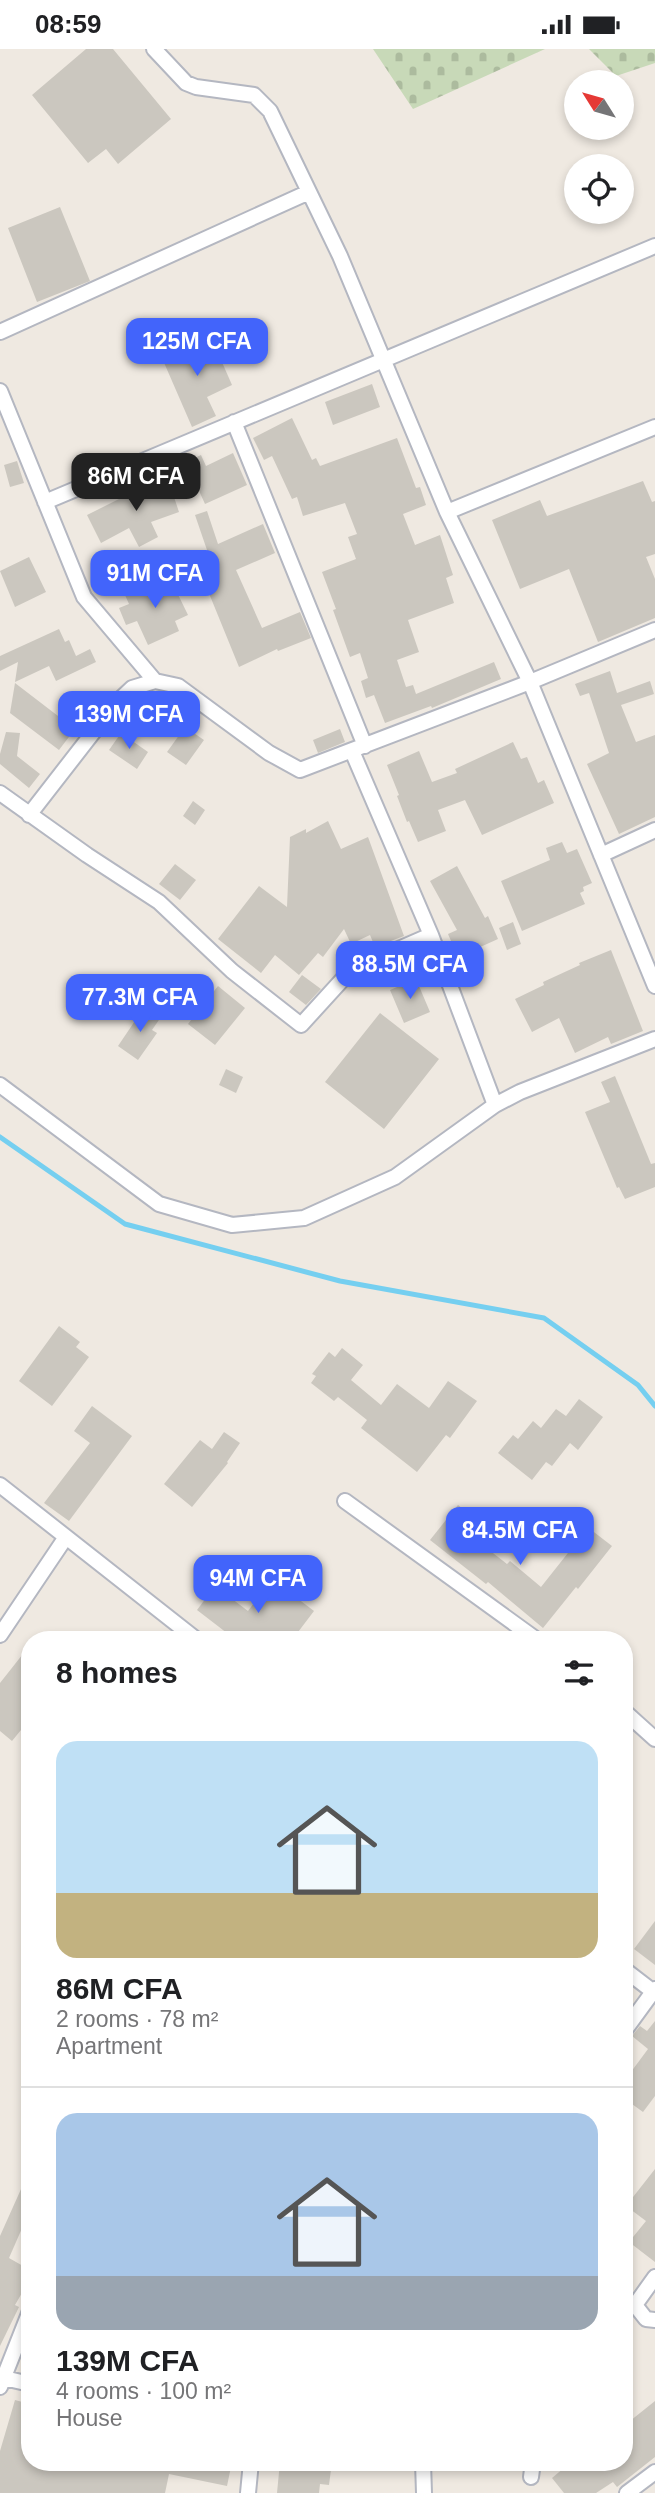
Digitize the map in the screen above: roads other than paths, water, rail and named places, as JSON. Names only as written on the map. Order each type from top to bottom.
[{"type":"street","points":[[154,49],[186,83],[196,87],[254,95],[270,111],[340,256],[447,512],[530,682],[655,986]]},
{"type":"street","points":[[0,332],[309,192]]},
{"type":"street","points":[[45,502],[655,246]]},
{"type":"street","points":[[0,391],[84,597],[155,681]]},
{"type":"street","points":[[234,422],[495,1105]]},
{"type":"street","points":[[447,512],[655,427]]},
{"type":"street","points":[[29,815],[116,703],[132,688],[155,681],[178,685],[269,753],[300,770],[530,682],[655,630]]},
{"type":"street","points":[[0,793],[159,902],[232,971],[302,1025],[342,980],[362,965],[431,935]]},
{"type":"street","points":[[601,855],[655,830]]},
{"type":"street","points":[[0,1085],[159,1204],[232,1225],[304,1218],[395,1177],[495,1105],[520,1092],[655,1038]]},
{"type":"street","points":[[0,1485],[186,1631]]},
{"type":"street","points":[[345,1501],[525,1631]]},
{"type":"street","points":[[0,1635],[66,1537]]},
{"type":"street","points":[[633,1719],[655,1739]]},
{"type":"street","points":[[633,1976],[654,1991],[633,2019]]},
{"type":"street","points":[[633,2307],[655,2277]]},
{"type":"street","points":[[633,2312],[655,2320]]},
{"type":"street","points":[[21,2334],[2,2382],[21,2383]]},
{"type":"street","points":[[248,2493],[250,2471]]},
{"type":"street","points":[[423,2471],[424,2493]]},
{"type":"street","points":[[627,2493],[655,2472]]},
{"type":"waterway","points":[[0,1137],[125,1224],[340,1281],[544,1318],[638,1385],[655,1406]]}]
